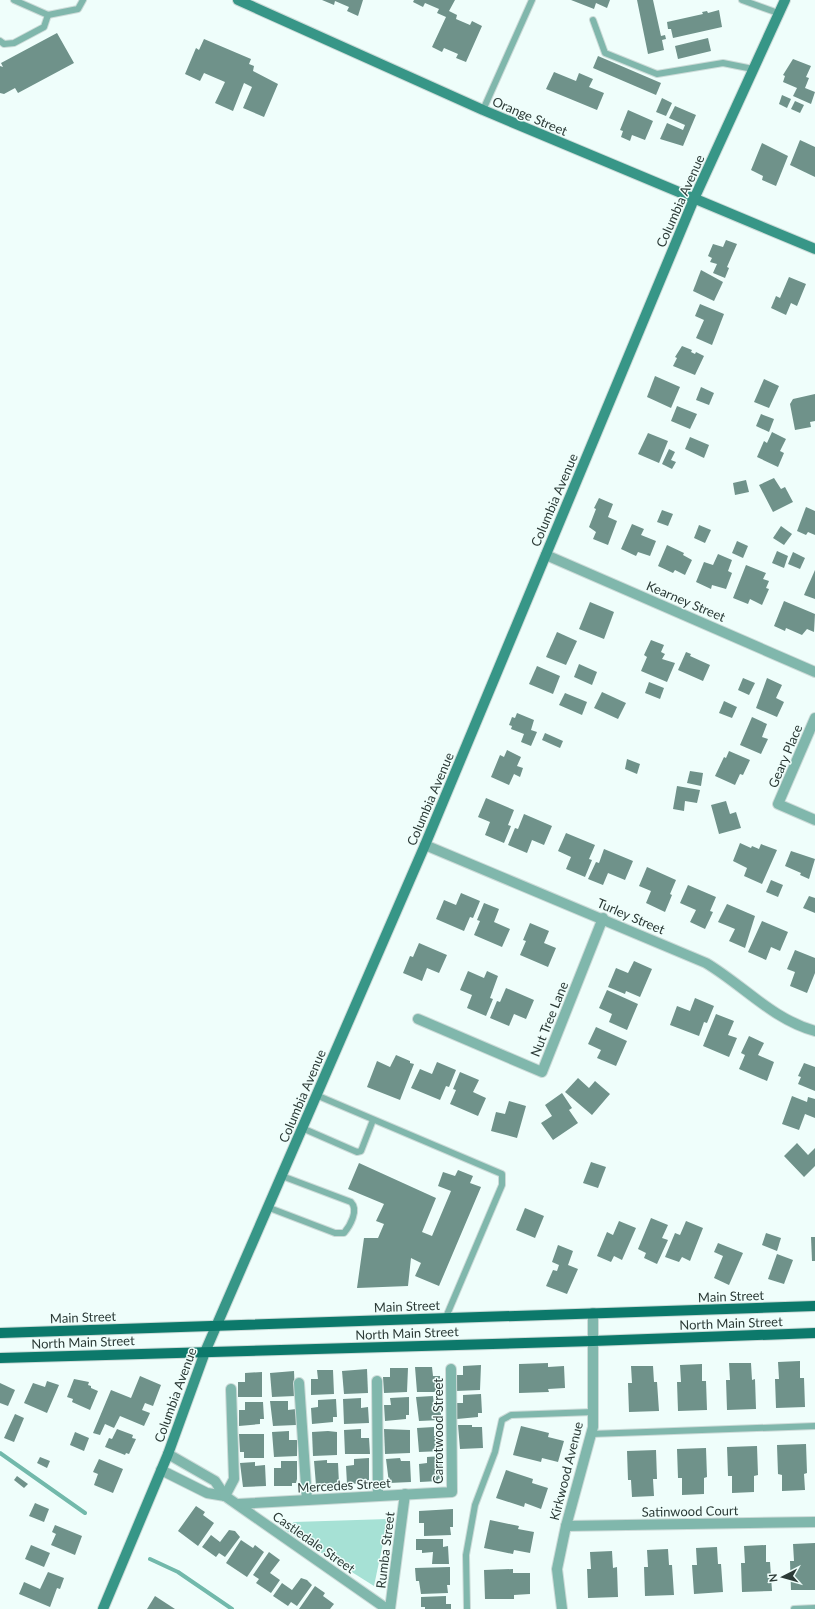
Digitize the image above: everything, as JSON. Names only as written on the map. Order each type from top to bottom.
[{"type":"main road","name":"Orange Street","points":[[238,0],[483,110],[815,249]]},
{"type":"main road","name":"Columbia Avenue","points":[[102,1609],[168,1454],[205,1352],[425,845],[694,199],[785,0]]},
{"type":"main road","name":"Main Street","points":[[0,1333],[446,1317],[815,1306]]},
{"type":"main road","name":"North Main Street","points":[[0,1358],[593,1342],[815,1333]]},
{"type":"street","name":"Kearney Street","points":[[546,555],[815,672]]},
{"type":"street","name":"Geary Place","points":[[815,718],[778,804],[815,820]]},
{"type":"street","name":"Turley Street","points":[[425,845],[603,918],[706,963],[725,974],[762,1004],[784,1019],[815,1031]]},
{"type":"street","name":"Nut Tree Lane","points":[[418,1020],[542,1072],[603,918]]},
{"type":"street","name":"Kirkwood Avenue","points":[[562,1609],[557,1569],[566,1526],[591,1434],[593,1412],[593,1313]]},
{"type":"street","name":"Carrotwood Street","points":[[451,1369],[452,1492]]},
{"type":"street","points":[[377,1381],[378,1496]]},
{"type":"street","points":[[299,1383],[307,1500]]},
{"type":"street","points":[[226,1496],[234,1479],[231,1390]]},
{"type":"street","name":"Castledale Street","points":[[168,1454],[215,1481],[226,1496],[387,1609]]},
{"type":"street","name":"Castledale Street","points":[[161,1470],[207,1493],[226,1496]]},
{"type":"street","points":[[198,1488],[205,1475]]},
{"type":"street","name":"Mercedes Street","points":[[238,1504],[452,1492]]},
{"type":"street","name":"Rumba Street","points":[[390,1609],[405,1494]]},
{"type":"street","name":"Satinwood Court","points":[[566,1526],[815,1522]]},
{"type":"lane","points":[[14,0],[48,15],[78,9],[83,0]]},
{"type":"lane","points":[[483,110],[532,0]]},
{"type":"lane","points":[[742,0],[778,13]]},
{"type":"lane","points":[[0,41],[4,44],[14,43],[44,27],[48,15]]},
{"type":"lane","points":[[593,20],[605,54],[657,74],[723,63],[753,69]]},
{"type":"lane","points":[[316,1095],[502,1174],[502,1185],[446,1317]]},
{"type":"lane","points":[[302,1128],[357,1152],[361,1151],[373,1120]]},
{"type":"lane","points":[[267,1207],[335,1233],[344,1233],[346,1230],[355,1211],[351,1202],[282,1176]]},
{"type":"lane","points":[[467,1609],[466,1555],[475,1505],[495,1452],[502,1420],[511,1414],[593,1412]]},
{"type":"lane","points":[[591,1434],[815,1426]]},
{"type":"lane","points":[[794,1609],[815,1608]]},
{"type":"green space","points":[[388,1519],[374,1586],[285,1530],[294,1522]]},
{"type":"building","points":[[322,0],[363,0],[358,16],[347,11],[349,7],[335,1],[334,5]]},
{"type":"building","points":[[414,0],[455,0],[449,11],[457,15],[456,19],[470,25],[472,21],[482,26],[466,62],[456,58],[458,54],[444,48],[442,52],[432,47],[446,17],[437,13],[439,9],[425,3],[423,7],[413,2]]},
{"type":"building","points":[[571,0],[610,0],[607,8],[596,3],[594,9]]},
{"type":"building","points":[[637,0],[653,0],[661,36],[665,35],[666,39],[662,40],[664,50],[648,54]]},
{"type":"building","points":[[719,10],[722,27],[673,38],[671,29],[668,29],[667,22],[703,14],[702,12],[707,11],[708,13]]},
{"type":"building","points":[[57,33],[74,63],[18,93],[15,88],[4,94],[0,93],[0,66],[3,67],[1,63]]},
{"type":"building","points":[[708,38],[711,51],[678,59],[675,46]]},
{"type":"building","points":[[204,39],[251,59],[249,64],[254,66],[253,71],[278,84],[264,117],[243,108],[252,87],[244,83],[233,111],[215,103],[225,82],[204,73],[200,81],[185,74],[196,48],[199,50]]},
{"type":"building","points":[[598,56],[661,83],[656,95],[593,68]]},
{"type":"building","points":[[793,59],[811,66],[806,77],[809,78],[805,88],[815,92],[811,104],[793,96],[797,88],[783,82],[785,76],[783,75]]},
{"type":"building","points":[[554,72],[576,81],[579,73],[593,79],[589,87],[604,93],[597,110],[546,89]]},
{"type":"building","points":[[782,95],[791,99],[787,108],[779,104]]},
{"type":"building","points":[[662,98],[672,103],[666,116],[656,112]]},
{"type":"building","points":[[795,101],[804,105],[800,113],[791,109]]},
{"type":"building","points":[[675,106],[696,115],[683,146],[660,139],[667,123],[683,130],[685,125],[669,118]]},
{"type":"building","points":[[628,110],[653,121],[645,140],[632,135],[630,141],[621,137],[623,131],[620,130]]},
{"type":"building","points":[[800,140],[815,147],[815,177],[790,165]]},
{"type":"building","points":[[762,143],[788,156],[776,186],[762,180],[763,176],[751,170]]},
{"type":"building","points":[[726,240],[737,244],[727,267],[729,268],[725,278],[713,273],[717,264],[710,262],[712,258],[708,256],[713,244],[723,247]]},
{"type":"building","points":[[701,270],[723,282],[714,301],[693,291]]},
{"type":"building","points":[[789,277],[806,284],[797,306],[791,303],[786,315],[771,308],[776,296],[780,298]]},
{"type":"building","points":[[700,304],[724,314],[712,345],[696,338],[704,320],[695,316]]},
{"type":"building","points":[[682,346],[692,350],[691,352],[695,354],[696,352],[704,356],[695,375],[673,366],[677,358],[675,357]]},
{"type":"building","points":[[655,376],[680,387],[671,408],[647,397]]},
{"type":"building","points":[[764,379],[779,386],[769,408],[754,402]]},
{"type":"building","points":[[701,387],[714,393],[709,405],[696,400]]},
{"type":"building","points":[[815,394],[815,421],[810,422],[811,427],[795,430],[790,404],[793,399]]},
{"type":"building","points":[[677,406],[697,414],[690,429],[671,421]]},
{"type":"building","points":[[761,414],[774,419],[769,432],[756,426]]},
{"type":"building","points":[[772,432],[786,439],[780,451],[784,453],[778,467],[757,457],[764,441],[767,443]]},
{"type":"building","points":[[648,433],[668,441],[659,463],[638,454]]},
{"type":"building","points":[[690,437],[709,445],[704,458],[685,449]]},
{"type":"building","points":[[669,449],[675,452],[671,460],[676,462],[672,469],[662,464]]},
{"type":"building","points":[[774,478],[781,489],[785,487],[793,502],[773,512],[759,485]]},
{"type":"building","points":[[746,480],[749,492],[735,495],[733,483]]},
{"type":"building","points":[[599,498],[613,504],[608,517],[617,521],[608,545],[593,539],[596,532],[589,527],[596,509],[594,508]]},
{"type":"building","points":[[806,507],[815,511],[815,535],[808,532],[806,535],[797,531]]},
{"type":"building","points":[[662,510],[673,514],[668,526],[657,522]]},
{"type":"building","points":[[632,524],[644,529],[641,535],[656,541],[650,556],[638,552],[636,556],[621,549]]},
{"type":"building","points":[[699,525],[711,530],[705,543],[694,538]]},
{"type":"building","points":[[781,526],[792,534],[784,545],[773,538]]},
{"type":"building","points":[[737,541],[748,546],[743,558],[732,553]]},
{"type":"building","points":[[667,545],[684,553],[683,555],[692,560],[685,575],[675,570],[673,573],[658,566]]},
{"type":"building","points":[[777,551],[788,556],[784,568],[772,563]]},
{"type":"building","points":[[793,552],[805,558],[800,569],[788,564]]},
{"type":"building","points":[[718,554],[732,560],[728,571],[732,573],[726,589],[712,585],[711,589],[696,582],[704,562],[713,565]]},
{"type":"building","points":[[746,565],[766,573],[763,579],[769,581],[766,588],[769,589],[762,605],[750,599],[748,604],[733,598]]},
{"type":"building","points":[[815,570],[815,599],[804,595]]},
{"type":"building","points":[[784,601],[815,614],[814,632],[807,629],[802,635],[786,628],[785,631],[774,626]]},
{"type":"building","points":[[590,602],[614,612],[604,639],[579,629]]},
{"type":"building","points":[[557,632],[577,641],[566,665],[546,657]]},
{"type":"building","points":[[651,640],[664,645],[661,652],[665,654],[662,659],[675,663],[667,682],[641,671],[647,657],[644,655]]},
{"type":"building","points":[[686,652],[691,654],[690,656],[710,665],[703,681],[678,670]]},
{"type":"building","points":[[579,664],[597,672],[592,685],[574,677]]},
{"type":"building","points":[[537,666],[560,676],[553,694],[529,684]]},
{"type":"building","points":[[743,678],[755,683],[749,695],[738,690]]},
{"type":"building","points":[[767,678],[782,685],[776,698],[784,702],[777,717],[756,708]]},
{"type":"building","points":[[649,682],[664,688],[660,699],[645,693]]},
{"type":"building","points":[[602,692],[626,703],[618,719],[594,708]]},
{"type":"building","points":[[565,693],[587,702],[582,715],[559,705]]},
{"type":"building","points":[[724,701],[737,707],[732,718],[719,713]]},
{"type":"building","points":[[517,713],[534,720],[531,730],[537,732],[531,746],[521,742],[524,734],[511,729],[512,726],[509,725],[512,717],[515,718]]},
{"type":"building","points":[[752,717],[767,724],[762,737],[768,739],[761,754],[740,745]]},
{"type":"building","points":[[545,733],[563,741],[560,748],[542,740]]},
{"type":"building","points":[[507,750],[521,757],[517,766],[523,768],[520,777],[514,774],[509,785],[491,777],[500,755],[504,757]]},
{"type":"building","points":[[729,751],[750,760],[743,775],[740,774],[735,785],[715,776],[724,757],[726,758]]},
{"type":"building","points":[[627,759],[640,764],[637,774],[625,769]]},
{"type":"building","points":[[690,771],[703,773],[701,786],[687,783]]},
{"type":"building","points":[[677,786],[700,790],[697,803],[685,801],[684,811],[673,809]]},
{"type":"building","points":[[486,798],[514,810],[508,825],[511,826],[504,843],[485,835],[490,822],[478,817]]},
{"type":"building","points":[[726,801],[730,814],[736,812],[741,828],[719,834],[711,805]]},
{"type":"building","points":[[524,814],[552,826],[544,845],[532,840],[527,853],[508,845],[515,828],[518,829]]},
{"type":"building","points":[[566,833],[595,845],[589,859],[592,860],[585,877],[566,869],[571,857],[558,851]]},
{"type":"building","points":[[740,843],[751,848],[752,846],[759,849],[761,844],[777,850],[762,884],[744,876],[747,868],[733,861]]},
{"type":"building","points":[[604,849],[633,861],[625,880],[608,873],[603,885],[588,879],[596,862],[599,863]]},
{"type":"building","points":[[791,851],[815,859],[809,879],[800,875],[801,873],[785,866]]},
{"type":"building","points":[[647,867],[676,880],[665,912],[646,903],[651,891],[639,886]]},
{"type":"building","points":[[771,880],[783,885],[778,897],[766,892]]},
{"type":"building","points":[[688,885],[716,897],[710,911],[713,912],[705,929],[690,922],[696,910],[680,903]]},
{"type":"building","points":[[461,893],[480,901],[473,918],[470,917],[464,931],[436,919],[444,900],[456,905]]},
{"type":"building","points":[[809,896],[815,898],[815,913],[803,908]]},
{"type":"building","points":[[484,903],[499,909],[494,922],[510,929],[502,947],[474,935],[480,921],[477,920]]},
{"type":"building","points":[[727,904],[755,916],[745,948],[729,941],[735,929],[718,922]]},
{"type":"building","points":[[762,921],[788,932],[780,951],[771,947],[766,960],[748,952]]},
{"type":"building","points":[[530,923],[549,931],[544,943],[556,948],[548,967],[520,955],[526,941],[523,940]]},
{"type":"building","points":[[419,943],[447,955],[439,973],[427,968],[422,981],[403,973],[410,956],[413,957]]},
{"type":"building","points":[[795,950],[815,958],[815,973],[807,993],[790,986],[795,972],[787,969]]},
{"type":"building","points":[[634,961],[652,969],[640,997],[626,991],[625,994],[608,987],[616,968],[628,973]]},
{"type":"building","points":[[468,971],[484,978],[487,971],[498,976],[490,998],[493,999],[486,1016],[467,1008],[472,995],[460,990]]},
{"type":"building","points":[[506,988],[534,1000],[526,1019],[514,1014],[509,1026],[490,1018],[497,1001],[500,1002]]},
{"type":"building","points":[[607,990],[638,1004],[627,1030],[609,1022],[612,1014],[599,1008]]},
{"type":"building","points":[[695,998],[714,1006],[707,1023],[704,1022],[699,1036],[670,1025],[677,1006],[690,1011]]},
{"type":"building","points":[[716,1014],[734,1021],[728,1035],[737,1038],[729,1057],[703,1046]]},
{"type":"building","points":[[596,1027],[627,1041],[616,1066],[597,1058],[601,1050],[588,1044]]},
{"type":"building","points":[[749,1036],[764,1043],[758,1055],[774,1062],[767,1081],[739,1069],[745,1055],[741,1053]]},
{"type":"building","points":[[396,1055],[414,1064],[400,1100],[367,1087],[377,1061],[390,1067]]},
{"type":"building","points":[[437,1062],[456,1070],[449,1087],[446,1086],[440,1100],[411,1088],[420,1069],[432,1074]]},
{"type":"building","points":[[804,1063],[815,1067],[815,1091],[798,1084],[801,1077],[798,1076]]},
{"type":"building","points":[[460,1072],[479,1080],[473,1092],[486,1098],[478,1116],[450,1104],[456,1090],[453,1089]]},
{"type":"building","points":[[578,1078],[589,1088],[595,1081],[610,1094],[592,1115],[565,1092]]},
{"type":"building","points":[[562,1093],[572,1108],[569,1110],[578,1123],[553,1140],[541,1123],[552,1116],[545,1105]]},
{"type":"building","points":[[792,1096],[807,1102],[808,1097],[815,1099],[815,1118],[805,1114],[799,1130],[782,1124]]},
{"type":"building","points":[[509,1101],[526,1106],[517,1138],[491,1131],[496,1112],[505,1114]]},
{"type":"building","points":[[797,1143],[808,1155],[815,1148],[815,1166],[804,1177],[784,1156]]},
{"type":"building","points":[[591,1162],[606,1167],[598,1188],[583,1183]]},
{"type":"building","points":[[359,1163],[436,1198],[422,1232],[432,1236],[451,1191],[438,1186],[443,1172],[455,1176],[458,1170],[473,1176],[470,1183],[481,1187],[439,1286],[415,1276],[421,1263],[411,1258],[408,1286],[357,1288],[364,1238],[378,1238],[384,1224],[376,1221],[384,1204],[348,1189]]},
{"type":"building","points":[[525,1208],[544,1216],[535,1238],[516,1230]]},
{"type":"building","points":[[651,1218],[668,1225],[662,1238],[668,1240],[657,1264],[644,1258],[646,1253],[638,1249]]},
{"type":"building","points":[[619,1221],[636,1228],[622,1260],[614,1256],[611,1262],[597,1256],[607,1232],[613,1235]]},
{"type":"building","points":[[686,1221],[703,1228],[690,1261],[682,1257],[679,1262],[665,1257],[675,1233],[680,1235]]},
{"type":"building","points":[[766,1233],[781,1238],[777,1251],[762,1245]]},
{"type":"building","points":[[811,1237],[815,1237],[815,1261],[812,1261]]},
{"type":"building","points":[[718,1243],[743,1253],[729,1285],[714,1278],[723,1256],[714,1252]]},
{"type":"building","points":[[558,1245],[573,1251],[568,1265],[578,1269],[567,1294],[546,1286],[553,1270],[557,1271],[559,1265],[552,1262]]},
{"type":"building","points":[[777,1254],[793,1260],[784,1284],[768,1279]]},
{"type":"building","points":[[800,1361],[800,1378],[804,1378],[805,1407],[776,1408],[775,1379],[779,1379],[778,1362]]},
{"type":"building","points":[[548,1363],[548,1367],[564,1366],[565,1388],[548,1389],[549,1392],[519,1393],[519,1364]]},
{"type":"building","points":[[729,1363],[751,1363],[752,1380],[755,1379],[756,1409],[727,1410],[726,1380],[730,1380]]},
{"type":"building","points":[[702,1364],[702,1381],[706,1381],[707,1410],[678,1411],[677,1382],[681,1382],[680,1365]]},
{"type":"building","points":[[481,1365],[480,1390],[456,1391],[456,1375],[463,1375],[463,1366]]},
{"type":"building","points":[[631,1366],[653,1366],[654,1382],[657,1382],[659,1411],[629,1412],[628,1383],[632,1383]]},
{"type":"building","points":[[415,1367],[432,1367],[433,1376],[440,1376],[440,1392],[417,1392]]},
{"type":"building","points":[[390,1368],[408,1368],[407,1392],[384,1393],[383,1377],[390,1377]]},
{"type":"building","points":[[367,1369],[368,1393],[344,1394],[342,1371]]},
{"type":"building","points":[[317,1370],[333,1370],[334,1394],[311,1395],[311,1379],[318,1379]]},
{"type":"building","points":[[294,1371],[295,1396],[272,1397],[270,1373]]},
{"type":"building","points":[[262,1372],[262,1397],[238,1397],[238,1382],[245,1382],[245,1373]]},
{"type":"building","points":[[140,1376],[161,1385],[153,1406],[145,1403],[142,1410],[150,1413],[144,1426],[120,1416],[114,1428],[105,1424],[100,1435],[93,1433],[111,1390],[131,1398]]},
{"type":"building","points":[[74,1379],[89,1382],[88,1385],[91,1386],[91,1388],[98,1391],[90,1410],[72,1402],[73,1399],[67,1397]]},
{"type":"building","points":[[47,1381],[59,1385],[47,1413],[24,1403],[33,1383],[45,1387]]},
{"type":"building","points":[[0,1383],[15,1390],[8,1406],[0,1403]]},
{"type":"building","points":[[481,1394],[482,1413],[478,1413],[478,1417],[457,1419],[457,1403],[463,1403],[463,1395]]},
{"type":"building","points":[[433,1396],[434,1405],[441,1405],[441,1420],[419,1421],[416,1397]]},
{"type":"building","points":[[409,1397],[409,1415],[406,1415],[406,1419],[385,1421],[384,1405],[391,1405],[390,1398]]},
{"type":"building","points":[[361,1398],[361,1408],[368,1407],[369,1423],[344,1424],[343,1399]]},
{"type":"building","points":[[336,1399],[337,1417],[333,1417],[333,1422],[312,1424],[311,1408],[318,1407],[318,1400]]},
{"type":"building","points":[[270,1401],[288,1401],[288,1410],[296,1409],[296,1425],[273,1426]]},
{"type":"building","points":[[245,1402],[263,1402],[264,1419],[260,1419],[260,1424],[239,1426],[239,1410],[245,1410]]},
{"type":"building","points":[[15,1414],[24,1418],[14,1442],[4,1438]]},
{"type":"building","points":[[458,1425],[482,1427],[483,1448],[460,1449]]},
{"type":"building","points":[[521,1426],[549,1433],[548,1437],[564,1441],[558,1462],[542,1458],[541,1462],[513,1455]]},
{"type":"building","points":[[434,1427],[434,1436],[442,1436],[442,1451],[419,1452],[417,1428]]},
{"type":"building","points":[[117,1429],[133,1435],[132,1438],[136,1439],[129,1454],[126,1453],[125,1455],[105,1447],[109,1438],[112,1439]]},
{"type":"building","points":[[361,1429],[361,1438],[369,1438],[370,1454],[345,1454],[344,1430]]},
{"type":"building","points":[[384,1429],[410,1430],[410,1453],[385,1454]]},
{"type":"building","points":[[289,1431],[289,1440],[297,1440],[297,1456],[274,1457],[272,1432]]},
{"type":"building","points":[[75,1432],[89,1438],[84,1451],[70,1445]]},
{"type":"building","points":[[312,1432],[337,1432],[337,1455],[313,1456]]},
{"type":"building","points":[[239,1434],[264,1434],[264,1458],[244,1458],[244,1452],[240,1452]]},
{"type":"building","points":[[806,1444],[807,1473],[804,1474],[805,1490],[782,1491],[782,1475],[778,1474],[777,1445]]},
{"type":"building","points":[[757,1446],[758,1475],[754,1476],[754,1492],[732,1493],[732,1476],[728,1476],[727,1447]]},
{"type":"building","points":[[706,1448],[707,1477],[704,1478],[704,1494],[682,1495],[682,1478],[678,1478],[677,1449]]},
{"type":"building","points":[[656,1450],[657,1479],[653,1479],[654,1496],[632,1497],[631,1480],[628,1480],[627,1451]]},
{"type":"building","points":[[442,1456],[442,1478],[438,1479],[438,1481],[420,1482],[419,1464],[427,1463],[427,1457]]},
{"type":"building","points":[[40,1457],[50,1461],[47,1468],[37,1463]]},
{"type":"building","points":[[369,1458],[369,1480],[365,1481],[365,1483],[347,1484],[346,1466],[354,1465],[354,1459]]},
{"type":"building","points":[[400,1458],[401,1461],[410,1461],[411,1482],[389,1483],[386,1459]]},
{"type":"building","points":[[99,1459],[123,1469],[113,1493],[94,1485],[98,1474],[93,1472]]},
{"type":"building","points":[[327,1460],[327,1463],[338,1463],[339,1484],[316,1485],[314,1461]]},
{"type":"building","points":[[281,1461],[297,1461],[297,1479],[296,1483],[292,1483],[292,1486],[274,1486],[274,1468],[281,1468]]},
{"type":"building","points":[[255,1462],[255,1466],[265,1465],[266,1486],[243,1487],[240,1463]]},
{"type":"building","points":[[506,1470],[533,1479],[532,1483],[548,1488],[541,1509],[525,1503],[524,1507],[496,1498]]},
{"type":"building","points":[[17,1476],[28,1484],[24,1488],[14,1480]]},
{"type":"building","points":[[35,1503],[49,1509],[44,1522],[29,1516]]},
{"type":"building","points":[[196,1506],[205,1512],[203,1515],[214,1523],[198,1546],[178,1531]]},
{"type":"building","points":[[453,1509],[453,1527],[450,1527],[451,1535],[424,1536],[424,1523],[419,1523],[419,1511]]},
{"type":"building","points":[[490,1520],[519,1526],[518,1529],[534,1532],[530,1553],[514,1550],[513,1554],[484,1548]]},
{"type":"building","points":[[55,1525],[82,1536],[75,1555],[51,1545],[56,1534],[52,1532]]},
{"type":"building","points":[[229,1530],[235,1531],[240,1537],[225,1557],[219,1553],[216,1557],[202,1547],[211,1535],[220,1542]]},
{"type":"building","points":[[416,1539],[443,1539],[443,1547],[448,1546],[449,1564],[432,1564],[433,1552],[422,1553],[422,1550],[416,1550]]},
{"type":"building","points":[[241,1540],[253,1548],[255,1545],[264,1552],[247,1577],[226,1563]]},
{"type":"building","points":[[815,1543],[815,1590],[791,1590],[790,1561],[794,1561],[793,1544]]},
{"type":"building","points":[[31,1545],[50,1553],[44,1567],[25,1559]]},
{"type":"building","points":[[766,1545],[766,1562],[770,1562],[772,1591],[742,1592],[741,1563],[745,1563],[744,1546]]},
{"type":"building","points":[[717,1547],[718,1564],[721,1564],[723,1592],[694,1594],[692,1565],[697,1565],[696,1548]]},
{"type":"building","points":[[668,1549],[669,1565],[672,1565],[674,1595],[645,1596],[644,1567],[648,1567],[647,1550]]},
{"type":"building","points":[[612,1551],[613,1568],[617,1567],[618,1597],[588,1598],[587,1569],[591,1569],[590,1552]]},
{"type":"building","points":[[269,1552],[280,1560],[270,1573],[280,1580],[271,1593],[256,1583],[259,1579],[253,1575]]},
{"type":"building","points":[[450,1567],[450,1585],[447,1585],[448,1593],[421,1594],[419,1581],[416,1581],[415,1568]]},
{"type":"building","points":[[513,1569],[513,1573],[530,1573],[530,1594],[514,1595],[514,1599],[485,1599],[484,1570]]},
{"type":"building","points":[[48,1572],[64,1578],[60,1589],[57,1588],[50,1607],[19,1594],[24,1582],[40,1589]]},
{"type":"building","points":[[301,1578],[307,1580],[312,1585],[297,1606],[291,1602],[288,1606],[273,1596],[282,1583],[292,1590]]},
{"type":"building","points":[[315,1586],[325,1593],[323,1596],[334,1604],[330,1609],[299,1609]]},
{"type":"building","points":[[155,1596],[175,1609],[147,1609]]},
{"type":"building","points":[[446,1596],[446,1604],[451,1604],[451,1609],[425,1609],[425,1607],[421,1607],[421,1597]]},
{"type":"waterway","points":[[0,1453],[85,1513]]},
{"type":"waterway","points":[[150,1559],[178,1572],[232,1609]]}]
